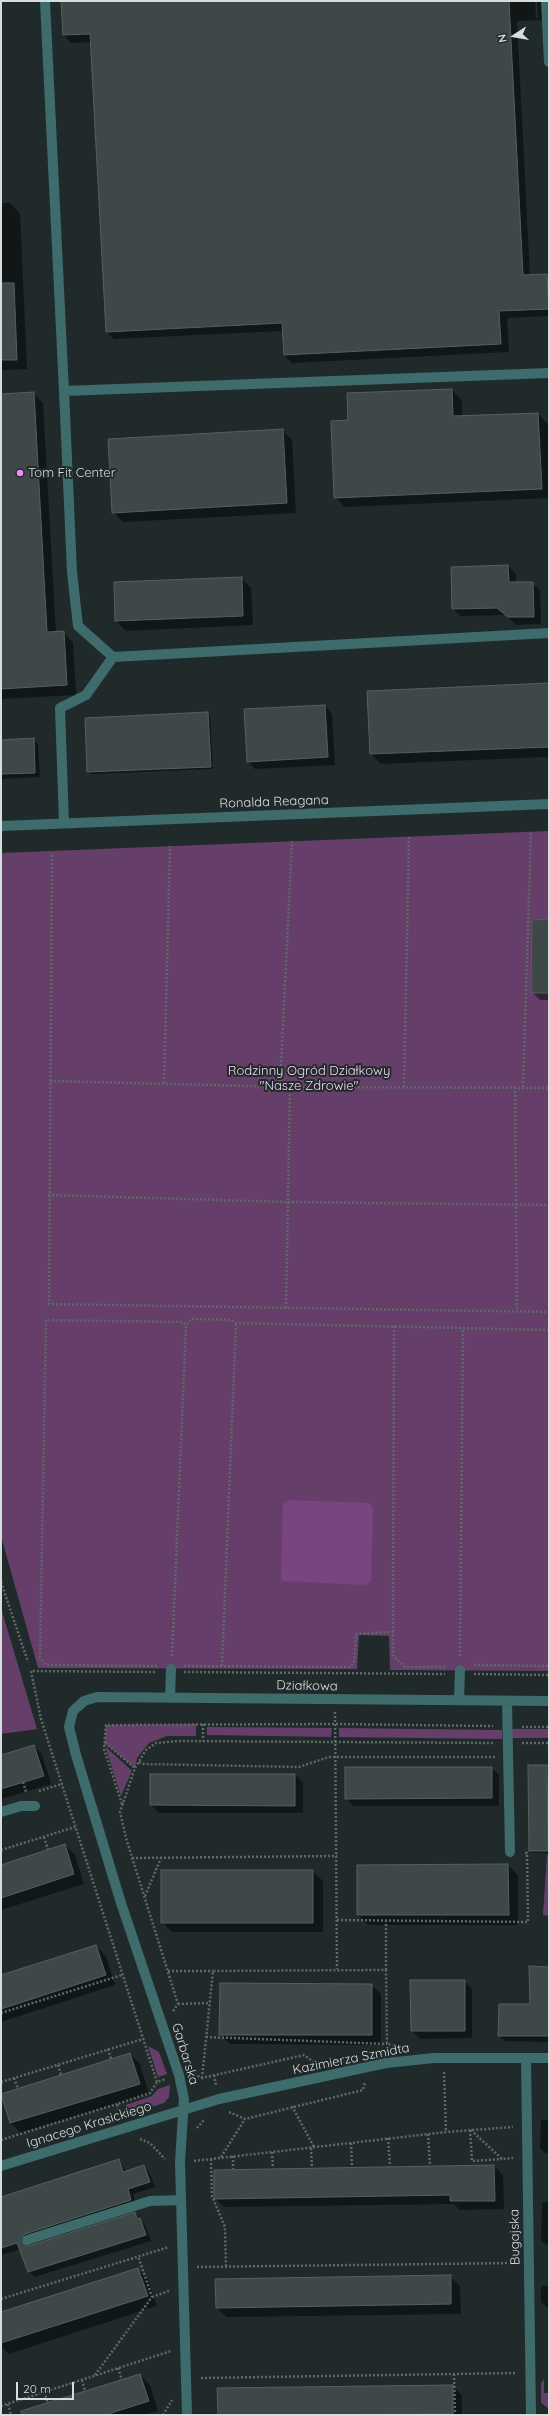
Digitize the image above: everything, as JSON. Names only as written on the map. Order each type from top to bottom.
[{"type":"street","points":[[45,1],[72,572],[78,626],[113,657],[549,633]]},
{"type":"street","points":[[546,1],[549,62]]},
{"type":"street","points":[[64,391],[549,373]]},
{"type":"street","points":[[64,823],[60,708],[86,694],[113,657]]},
{"type":"street","name":"Ronalda Reagana","points":[[1,826],[549,804]]},
{"type":"street","points":[[170,1698],[171,1669]]},
{"type":"street","points":[[460,1670],[460,1700]]},
{"type":"street","name":"Działkowa","points":[[71,1715],[79,1704],[90,1698],[549,1701]]},
{"type":"street","points":[[508,1700],[507,1757],[510,1852]]},
{"type":"street","name":"Garbarska","points":[[71,1715],[69,1727],[76,1755],[121,1904],[179,2075],[185,2110],[180,2162],[187,2415]]},
{"type":"street","points":[[1,1812],[21,1806],[35,1806]]},
{"type":"street","name":"Kazimierza Szmidta","points":[[185,2110],[219,2099],[394,2061],[434,2058],[549,2058]]},
{"type":"street","name":"Bugajska","points":[[526,2058],[531,2415]]},
{"type":"street","name":"Ignacego Krasickiego","points":[[1,2166],[185,2110]]},
{"type":"street","points":[[27,2240],[150,2201],[181,2200]]},
{"type":"path","points":[[523,1087],[531,832]]},
{"type":"path","points":[[404,1087],[409,836]]},
{"type":"path","points":[[280,1086],[292,841]]},
{"type":"path","points":[[164,1083],[170,846]]},
{"type":"path","points":[[52,855],[48,1195],[49,1304],[549,1312]]},
{"type":"path","points":[[49,1081],[290,1087],[549,1088]]},
{"type":"path","points":[[286,1308],[290,1087]]},
{"type":"path","points":[[516,1087],[517,1311]]},
{"type":"path","points":[[48,1195],[288,1202],[549,1205]]},
{"type":"path","points":[[171,1669],[186,1325],[191,1319],[231,1320],[236,1323],[549,1330]]},
{"type":"path","points":[[186,1325],[182,1322],[46,1320],[40,1658],[46,1665],[171,1669],[222,1666],[349,1667],[354,1663],[356,1634],[393,1632]]},
{"type":"path","points":[[222,1666],[236,1323]]},
{"type":"path","points":[[394,1326],[393,1656],[405,1667],[454,1667],[460,1670],[549,1675]]},
{"type":"path","points":[[460,1670],[463,1328]]},
{"type":"path","points":[[1,1584],[28,1662]]},
{"type":"path","points":[[156,2082],[41,1718],[31,1671],[171,1669],[460,1670],[549,1666]]},
{"type":"path","points":[[335,1700],[337,1969]]},
{"type":"path","points":[[203,1724],[203,1741]]},
{"type":"path","points":[[178,2004],[122,1823],[122,1804],[104,1749],[106,1725],[335,1724],[549,1727]]},
{"type":"path","points":[[122,1804],[139,1762],[146,1750],[156,1743],[203,1741],[335,1743],[549,1743]]},
{"type":"path","points":[[105,1743],[136,1768]]},
{"type":"path","points":[[139,1762],[144,1764],[299,1767],[336,1757],[507,1757]]},
{"type":"path","points":[[23,1782],[27,1795]]},
{"type":"path","points":[[1,1850],[75,1827]]},
{"type":"path","points":[[44,1837],[48,1850]]},
{"type":"path","points":[[337,1920],[528,1922],[527,1853],[510,1852]]},
{"type":"path","points":[[132,1858],[337,1856]]},
{"type":"path","points":[[144,1897],[161,1858]]},
{"type":"path","points":[[386,1921],[386,2044]]},
{"type":"path","points":[[168,1971],[337,1969],[386,1970]]},
{"type":"path","points":[[202,2078],[213,1971]]},
{"type":"path","points":[[1,2013],[122,1975]]},
{"type":"path","points":[[87,1982],[88,1986]]},
{"type":"path","points":[[44,1995],[45,1999]]},
{"type":"path","points":[[178,2004],[210,2003]]},
{"type":"path","points":[[175,2019],[173,2011],[178,2004]]},
{"type":"path","points":[[206,2037],[406,2046]]},
{"type":"path","points":[[1,2082],[143,2039]]},
{"type":"path","points":[[384,2049],[398,2046]]},
{"type":"path","points":[[108,2050],[111,2059]]},
{"type":"path","points":[[1,2140],[150,2093],[156,2082],[179,2075],[192,2072],[202,2078],[304,2055],[311,2061],[319,2063]]},
{"type":"path","points":[[58,2065],[61,2075]]},
{"type":"path","points":[[438,2070],[452,2070]]},
{"type":"path","points":[[444,2070],[446,2132]]},
{"type":"path","points":[[14,2078],[18,2088]]},
{"type":"path","points":[[223,2111],[245,2118],[363,2090],[366,2078]]},
{"type":"path","points":[[117,2104],[123,2128]]},
{"type":"path","points":[[292,2106],[313,2148],[312,2168]]},
{"type":"path","points":[[195,2132],[207,2118]]},
{"type":"path","points":[[220,2157],[245,2118]]},
{"type":"path","points":[[194,2161],[388,2138],[514,2127]]},
{"type":"path","points":[[470,2130],[502,2159]]},
{"type":"path","points":[[470,2130],[472,2161],[514,2158]]},
{"type":"path","points":[[428,2134],[430,2166]]},
{"type":"path","points":[[388,2138],[390,2166]]},
{"type":"path","points":[[351,2143],[352,2167]]},
{"type":"path","points":[[272,2152],[273,2168]]},
{"type":"path","points":[[194,2154],[194,2169]]},
{"type":"path","points":[[233,2156],[233,2169]]},
{"type":"path","points":[[211,2159],[212,2196],[225,2228],[226,2267]]},
{"type":"path","points":[[1,2300],[171,2246]]},
{"type":"path","points":[[138,2256],[152,2297]]},
{"type":"path","points":[[196,2259],[196,2275]]},
{"type":"path","points":[[196,2267],[515,2263]]},
{"type":"path","points":[[95,2376],[152,2297],[172,2290]]},
{"type":"path","points":[[1,2406],[173,2350]]},
{"type":"path","points":[[118,2368],[122,2380]]},
{"type":"path","points":[[454,2374],[455,2415]]},
{"type":"path","points":[[199,2385],[198,2378],[517,2374]]},
{"type":"path","points":[[82,2380],[85,2392]]},
{"type":"path","points":[[44,2392],[48,2403]]},
{"type":"path","points":[[163,2415],[175,2395]]},
{"type":"path","points":[[8,2404],[11,2414]]},
{"type":"green space","name":"Rodzinny Ogród Działkowy \"Nasze Zdrowie\"","points":[[549,831],[549,1671],[390,1670],[389,1636],[359,1635],[357,1669],[38,1668],[1,1536],[1,853]]},
{"type":"green space","points":[[1,1608],[37,1729],[1,1734]]},
{"type":"green space","points":[[196,1724],[196,1736],[167,1736],[149,1743],[137,1758],[135,1768],[105,1743],[106,1725]]},
{"type":"green space","points":[[207,1727],[332,1728],[331,1737],[207,1735]]},
{"type":"green space","points":[[339,1728],[502,1730],[502,1739],[339,1737]]},
{"type":"green space","points":[[512,1729],[549,1729],[549,1738],[512,1738]]},
{"type":"green space","points":[[106,1747],[132,1771],[121,1796],[106,1749]]},
{"type":"green space","points":[[547,1855],[549,1855],[549,1916],[543,1915]]},
{"type":"green space","points":[[148,2046],[159,2052],[167,2074],[158,2077]]},
{"type":"green space","points":[[170,2085],[169,2097],[164,2103],[124,2116],[126,2105],[152,2096],[158,2089]]},
{"type":"green space","points":[[544,2379],[544,2393],[549,2393],[549,2409],[541,2403],[541,2383]]},
{"type":"shaded area","points":[[288,1500],[370,1503],[373,1509],[371,1582],[365,1585],[283,1581],[281,1579],[283,1504]]},
{"type":"building","points":[[61,1],[509,1],[523,275],[547,274],[549,309],[499,311],[501,344],[284,355],[282,323],[106,332],[90,34],[63,35]]},
{"type":"building","points":[[1,283],[14,283],[17,360],[1,360]]},
{"type":"building","points":[[452,389],[453,416],[538,413],[542,489],[334,498],[331,421],[348,420],[347,393]]},
{"type":"building","name":"Tom Fit Center","points":[[34,392],[47,632],[64,631],[67,685],[1,689],[1,394]]},
{"type":"building","points":[[283,429],[287,503],[112,513],[108,439]]},
{"type":"building","points":[[508,565],[509,582],[533,582],[534,617],[508,617],[497,608],[452,609],[451,567]]},
{"type":"building","points":[[242,577],[243,616],[115,621],[114,582]]},
{"type":"building","points":[[549,683],[549,747],[370,754],[367,691]]},
{"type":"building","points":[[325,705],[328,757],[247,762],[244,709]]},
{"type":"building","points":[[208,712],[211,767],[87,772],[85,718]]},
{"type":"building","points":[[34,738],[35,773],[1,774],[1,740]]},
{"type":"building","points":[[549,919],[549,993],[531,993],[532,920]]},
{"type":"building","points":[[34,1745],[44,1776],[1,1789],[1,1755]]},
{"type":"building","points":[[528,1765],[547,1765],[548,1851],[529,1851]]},
{"type":"building","points":[[345,1767],[492,1767],[492,1798],[345,1799]]},
{"type":"building","points":[[150,1774],[295,1774],[295,1806],[150,1805]]},
{"type":"building","points":[[65,1844],[74,1874],[1,1898],[1,1865]]},
{"type":"building","points":[[508,1864],[509,1915],[357,1915],[357,1865]]},
{"type":"building","points":[[161,1870],[313,1870],[313,1923],[161,1923]]},
{"type":"building","points":[[96,1945],[106,1975],[1,2009],[1,1975]]},
{"type":"building","points":[[529,1966],[549,1967],[549,2036],[498,2036],[499,2004],[530,2004]]},
{"type":"building","points":[[410,1980],[465,1980],[465,2031],[411,2031]]},
{"type":"building","points":[[220,1983],[372,1984],[372,2035],[219,2035]]},
{"type":"building","points":[[130,2053],[140,2084],[10,2123],[1,2094]]},
{"type":"building","points":[[119,2159],[123,2172],[144,2165],[150,2182],[128,2189],[131,2200],[25,2234],[21,2238],[21,2242],[29,2246],[135,2212],[137,2219],[140,2218],[146,2235],[28,2272],[17,2243],[1,2248],[1,2197]]},
{"type":"building","points":[[494,2165],[495,2201],[450,2201],[450,2195],[214,2199],[214,2170]]},
{"type":"building","points":[[138,2268],[148,2296],[1,2343],[1,2312]]},
{"type":"building","points":[[451,2275],[451,2304],[216,2308],[215,2279]]},
{"type":"building","points":[[140,2374],[149,2401],[105,2415],[21,2415],[21,2411]]},
{"type":"building","points":[[453,2385],[453,2414],[218,2415],[217,2388]]},
{"type":"place","name":"Tom Fit Center","points":[[20,473]]}]
